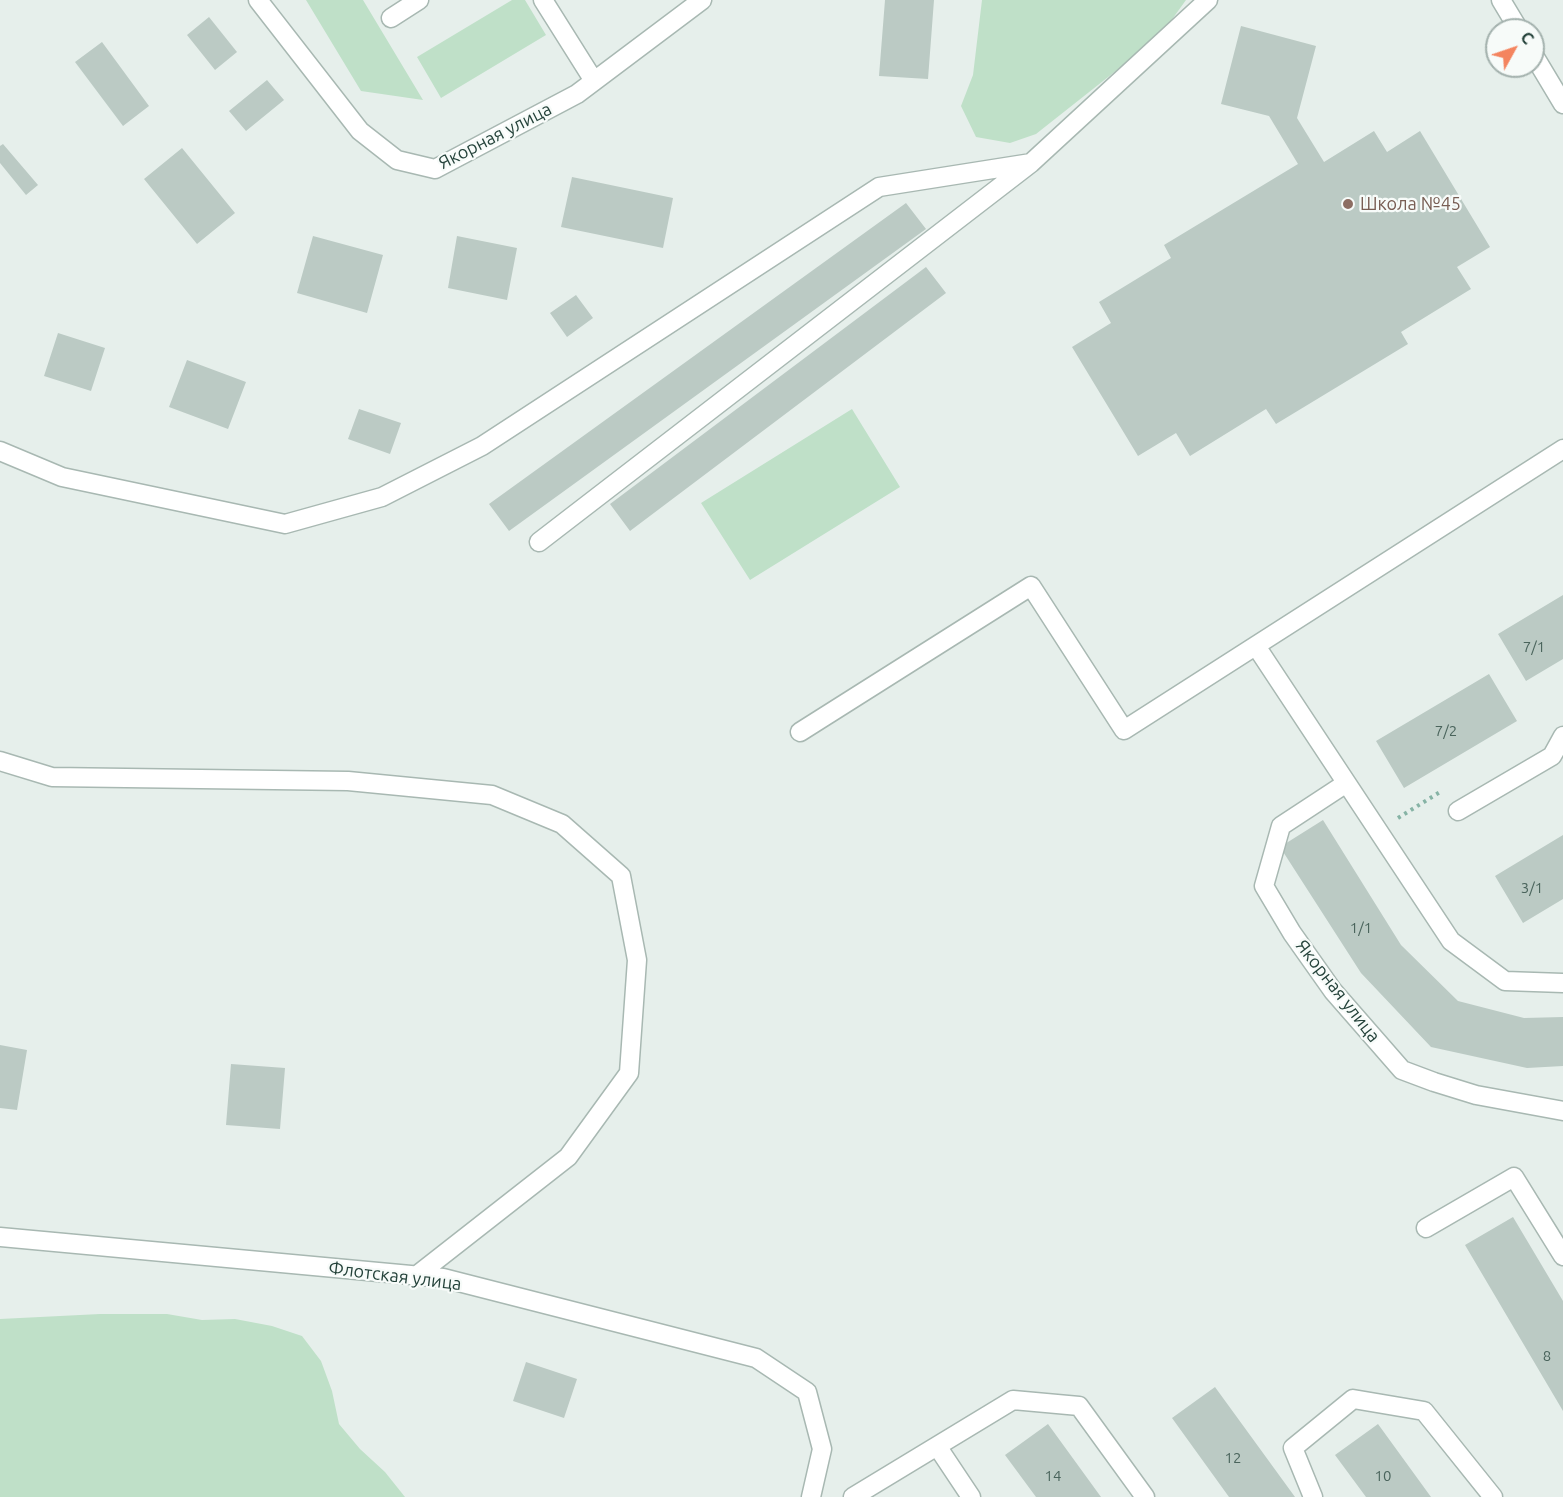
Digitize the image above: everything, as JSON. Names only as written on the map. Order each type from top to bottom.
[{"type":"street","name":"Якорная улица","points":[[258,0],[360,131],[397,160],[435,169],[577,94],[702,0]]},
{"type":"street","points":[[391,18],[419,0]]},
{"type":"street","points":[[543,0],[594,81]]},
{"type":"street","points":[[539,542],[1030,164],[1208,0]]},
{"type":"street","points":[[1501,0],[1512,18]]},
{"type":"street","points":[[1545,74],[1563,104]]},
{"type":"street","points":[[0,451],[62,477],[285,524],[296,521],[382,497],[482,446],[879,187],[1030,164]]},
{"type":"street","points":[[800,732],[1031,586],[1124,730],[1563,449]]},
{"type":"street","points":[[1256,646],[1451,941],[1505,981],[1563,983]]},
{"type":"street","points":[[1458,811],[1552,756],[1563,736]]},
{"type":"street","points":[[0,761],[52,777],[348,781],[492,795],[562,824],[621,876],[637,960],[629,1073],[568,1157],[416,1276]]},
{"type":"street","name":"Якорная улица","points":[[1346,784],[1281,826],[1264,886],[1292,933],[1333,991],[1402,1070],[1476,1095],[1563,1111]]},
{"type":"street","points":[[1426,1228],[1514,1177],[1563,1256]]},
{"type":"street","name":"Флотская улица","points":[[0,1238],[443,1278],[756,1358],[807,1392],[822,1449],[812,1497]]},
{"type":"street","points":[[1313,1497],[1293,1448],[1353,1399],[1424,1411],[1493,1497]]},
{"type":"street","points":[[853,1497],[1013,1400],[1079,1406],[1145,1497]]},
{"type":"street","points":[[937,1446],[971,1497]]},
{"type":"green space","points":[[306,0],[363,0],[423,100],[361,91]]},
{"type":"green space","points":[[512,0],[525,0],[546,35],[441,98],[417,57]]},
{"type":"green space","points":[[982,0],[1186,0],[1160,36],[1036,134],[1010,143],[976,137],[961,106],[973,75]]},
{"type":"green space","points":[[852,409],[900,487],[750,580],[701,503]]},
{"type":"green space","points":[[100,1314],[167,1314],[202,1320],[235,1319],[272,1326],[302,1336],[321,1361],[332,1391],[339,1424],[360,1449],[385,1472],[405,1497],[0,1497],[0,1319]]},
{"type":"building","points":[[885,0],[934,0],[928,79],[879,76]]},
{"type":"building","points":[[209,17],[237,52],[215,70],[187,35]]},
{"type":"building","name":"Школа №45","points":[[1241,26],[1316,46],[1297,118],[1324,162],[1374,131],[1387,152],[1420,131],[1490,247],[1457,267],[1471,289],[1401,332],[1408,344],[1276,424],[1266,409],[1190,456],[1176,433],[1138,456],[1072,347],[1111,323],[1099,302],[1171,258],[1164,245],[1298,164],[1269,116],[1221,104]]},
{"type":"building","points":[[102,42],[149,106],[123,126],[75,62]]},
{"type":"building","points":[[267,80],[284,100],[246,131],[229,111]]},
{"type":"building","points":[[3,144],[38,185],[26,195],[0,163],[0,146]]},
{"type":"building","points":[[182,148],[235,213],[197,244],[144,179]]},
{"type":"building","points":[[572,177],[673,198],[663,248],[561,227]]},
{"type":"building","points":[[906,203],[926,229],[509,531],[489,504]]},
{"type":"building","points":[[313,236],[383,255],[367,313],[297,293]]},
{"type":"building","points":[[457,236],[517,248],[507,300],[448,288]]},
{"type":"building","points":[[926,267],[946,293],[630,531],[610,504]]},
{"type":"building","points":[[576,295],[593,318],[567,337],[550,313]]},
{"type":"building","points":[[58,333],[105,348],[91,391],[44,376]]},
{"type":"building","points":[[187,360],[246,382],[228,429],[169,407]]},
{"type":"building","points":[[359,409],[401,423],[390,454],[348,439]]},
{"type":"building","points":[[1563,595],[1563,659],[1526,681],[1498,634]]},
{"type":"building","points":[[1489,674],[1517,721],[1404,788],[1376,741]]},
{"type":"building","points":[[1323,820],[1401,945],[1458,1001],[1524,1018],[1563,1017],[1563,1066],[1527,1068],[1431,1047],[1361,973],[1280,847]]},
{"type":"building","points":[[1563,835],[1563,899],[1523,923],[1495,876]]},
{"type":"building","points":[[0,1045],[27,1050],[17,1110],[0,1108]]},
{"type":"building","points":[[231,1064],[285,1068],[280,1129],[226,1125]]},
{"type":"building","points":[[1513,1217],[1563,1301],[1563,1411],[1465,1245]]},
{"type":"building","points":[[526,1362],[577,1379],[564,1418],[513,1401]]},
{"type":"building","points":[[1215,1387],[1295,1497],[1229,1497],[1172,1418]]},
{"type":"building","points":[[1048,1424],[1101,1497],[1036,1497],[1005,1455]]},
{"type":"building","points":[[1378,1424],[1431,1497],[1366,1497],[1335,1455]]},
{"type":"place","name":"Школа №45","points":[[1348,204]]}]
